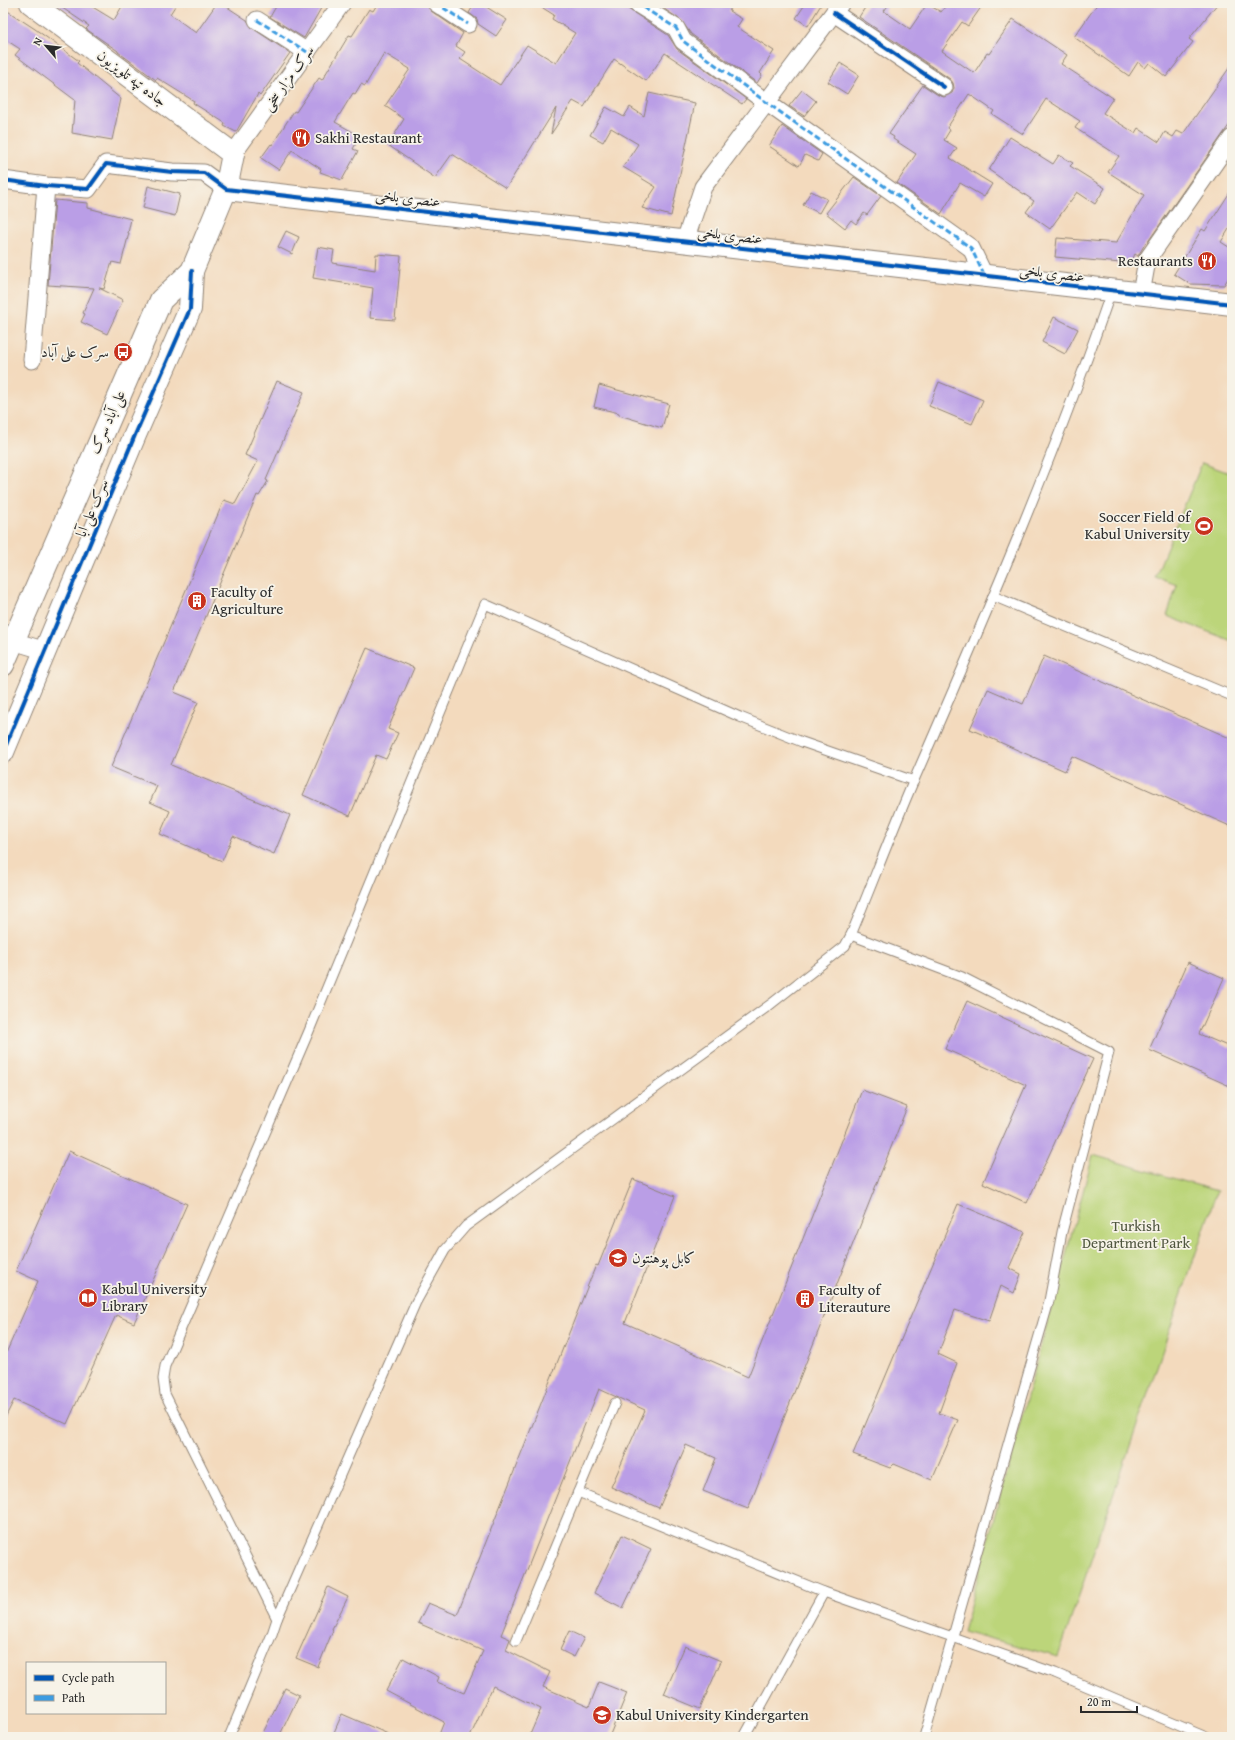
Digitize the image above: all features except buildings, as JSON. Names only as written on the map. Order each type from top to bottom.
[{"type":"street","name":"جاده تپه تلویزیون","points":[[31,3],[233,154]]},
{"type":"street","name":"سرک مزار سخی","points":[[233,154],[342,3]]},
{"type":"street","points":[[436,3],[468,24]]},
{"type":"street","points":[[636,3],[676,28],[683,40],[766,102],[971,248],[985,277]]},
{"type":"street","points":[[685,242],[703,187],[838,8],[944,87]]},
{"type":"street","points":[[257,20],[307,52]]},
{"type":"street","points":[[1141,294],[1147,260],[1232,138]]},
{"type":"street","name":"علی آباد سړک","points":[[3,665],[8,639],[161,300],[192,271],[226,189],[233,154]]},
{"type":"street","points":[[3,180],[46,186],[88,189],[106,164],[172,172],[204,173],[226,189]]},
{"type":"street","points":[[32,360],[46,186]]},
{"type":"street","name":"عنصری بلخی","points":[[226,189],[1111,292],[1232,304]]},
{"type":"street","name":"سرک علی آبا","points":[[3,752],[135,435],[190,309],[192,271]]},
{"type":"street","points":[[8,639],[46,651]]},
{"type":"lane","points":[[230,1737],[277,1619],[416,1302],[445,1250],[466,1226],[771,1004],[845,946],[851,935],[914,781],[940,724],[993,596],[1080,381],[1111,292]]},
{"type":"lane","points":[[993,596],[1232,696]]},
{"type":"lane","points":[[277,1619],[165,1394],[163,1379],[165,1366],[309,1031],[485,604],[746,720],[802,742],[914,781]]},
{"type":"lane","points":[[851,935],[962,977],[1109,1052],[1062,1232],[1049,1301],[924,1737]]},
{"type":"lane","points":[[516,1641],[615,1403]]},
{"type":"lane","points":[[578,1492],[824,1592],[1055,1673],[1206,1737]]},
{"type":"lane","points":[[744,1737],[824,1592]]},
{"type":"green space","name":"Soccer Field of Kabul University","points":[[1202,463],[1232,474],[1232,641],[1167,616],[1177,585],[1155,577]]},
{"type":"green space","name":"Turkish Department Park","points":[[1093,1155],[1217,1191],[1058,1657],[963,1631]]},
{"type":"marked path","points":[[436,3],[468,24]]},
{"type":"marked path","points":[[636,3],[676,28],[683,41],[971,248],[985,277]]},
{"type":"marked path","points":[[257,20],[307,52]]},
{"type":"cycle path","points":[[834,13],[944,87]]},
{"type":"cycle path","points":[[3,180],[46,186],[88,189],[106,164],[172,172],[204,173],[226,189],[1232,304]]},
{"type":"cycle path","points":[[3,752],[135,435],[190,309],[192,271]]},
{"type":"place","name":"Sakhi Restaurant","points":[[301,138]]},
{"type":"place","name":"Restaurants","points":[[1207,261]]},
{"type":"place","name":"سرک علی آباد","points":[[123,352]]},
{"type":"place","name":"Soccer Field of Kabul University","points":[[1204,526]]},
{"type":"place","name":"Faculty of Agriculture","points":[[197,601]]},
{"type":"place","name":"کابل پوهنتون","points":[[618,1258]]},
{"type":"place","name":"Kabul University Library","points":[[88,1298]]},
{"type":"place","name":"Faculty of Literauture","points":[[805,1299]]},
{"type":"place","name":"Kabul University Kindergarten","points":[[602,1715]]}]
